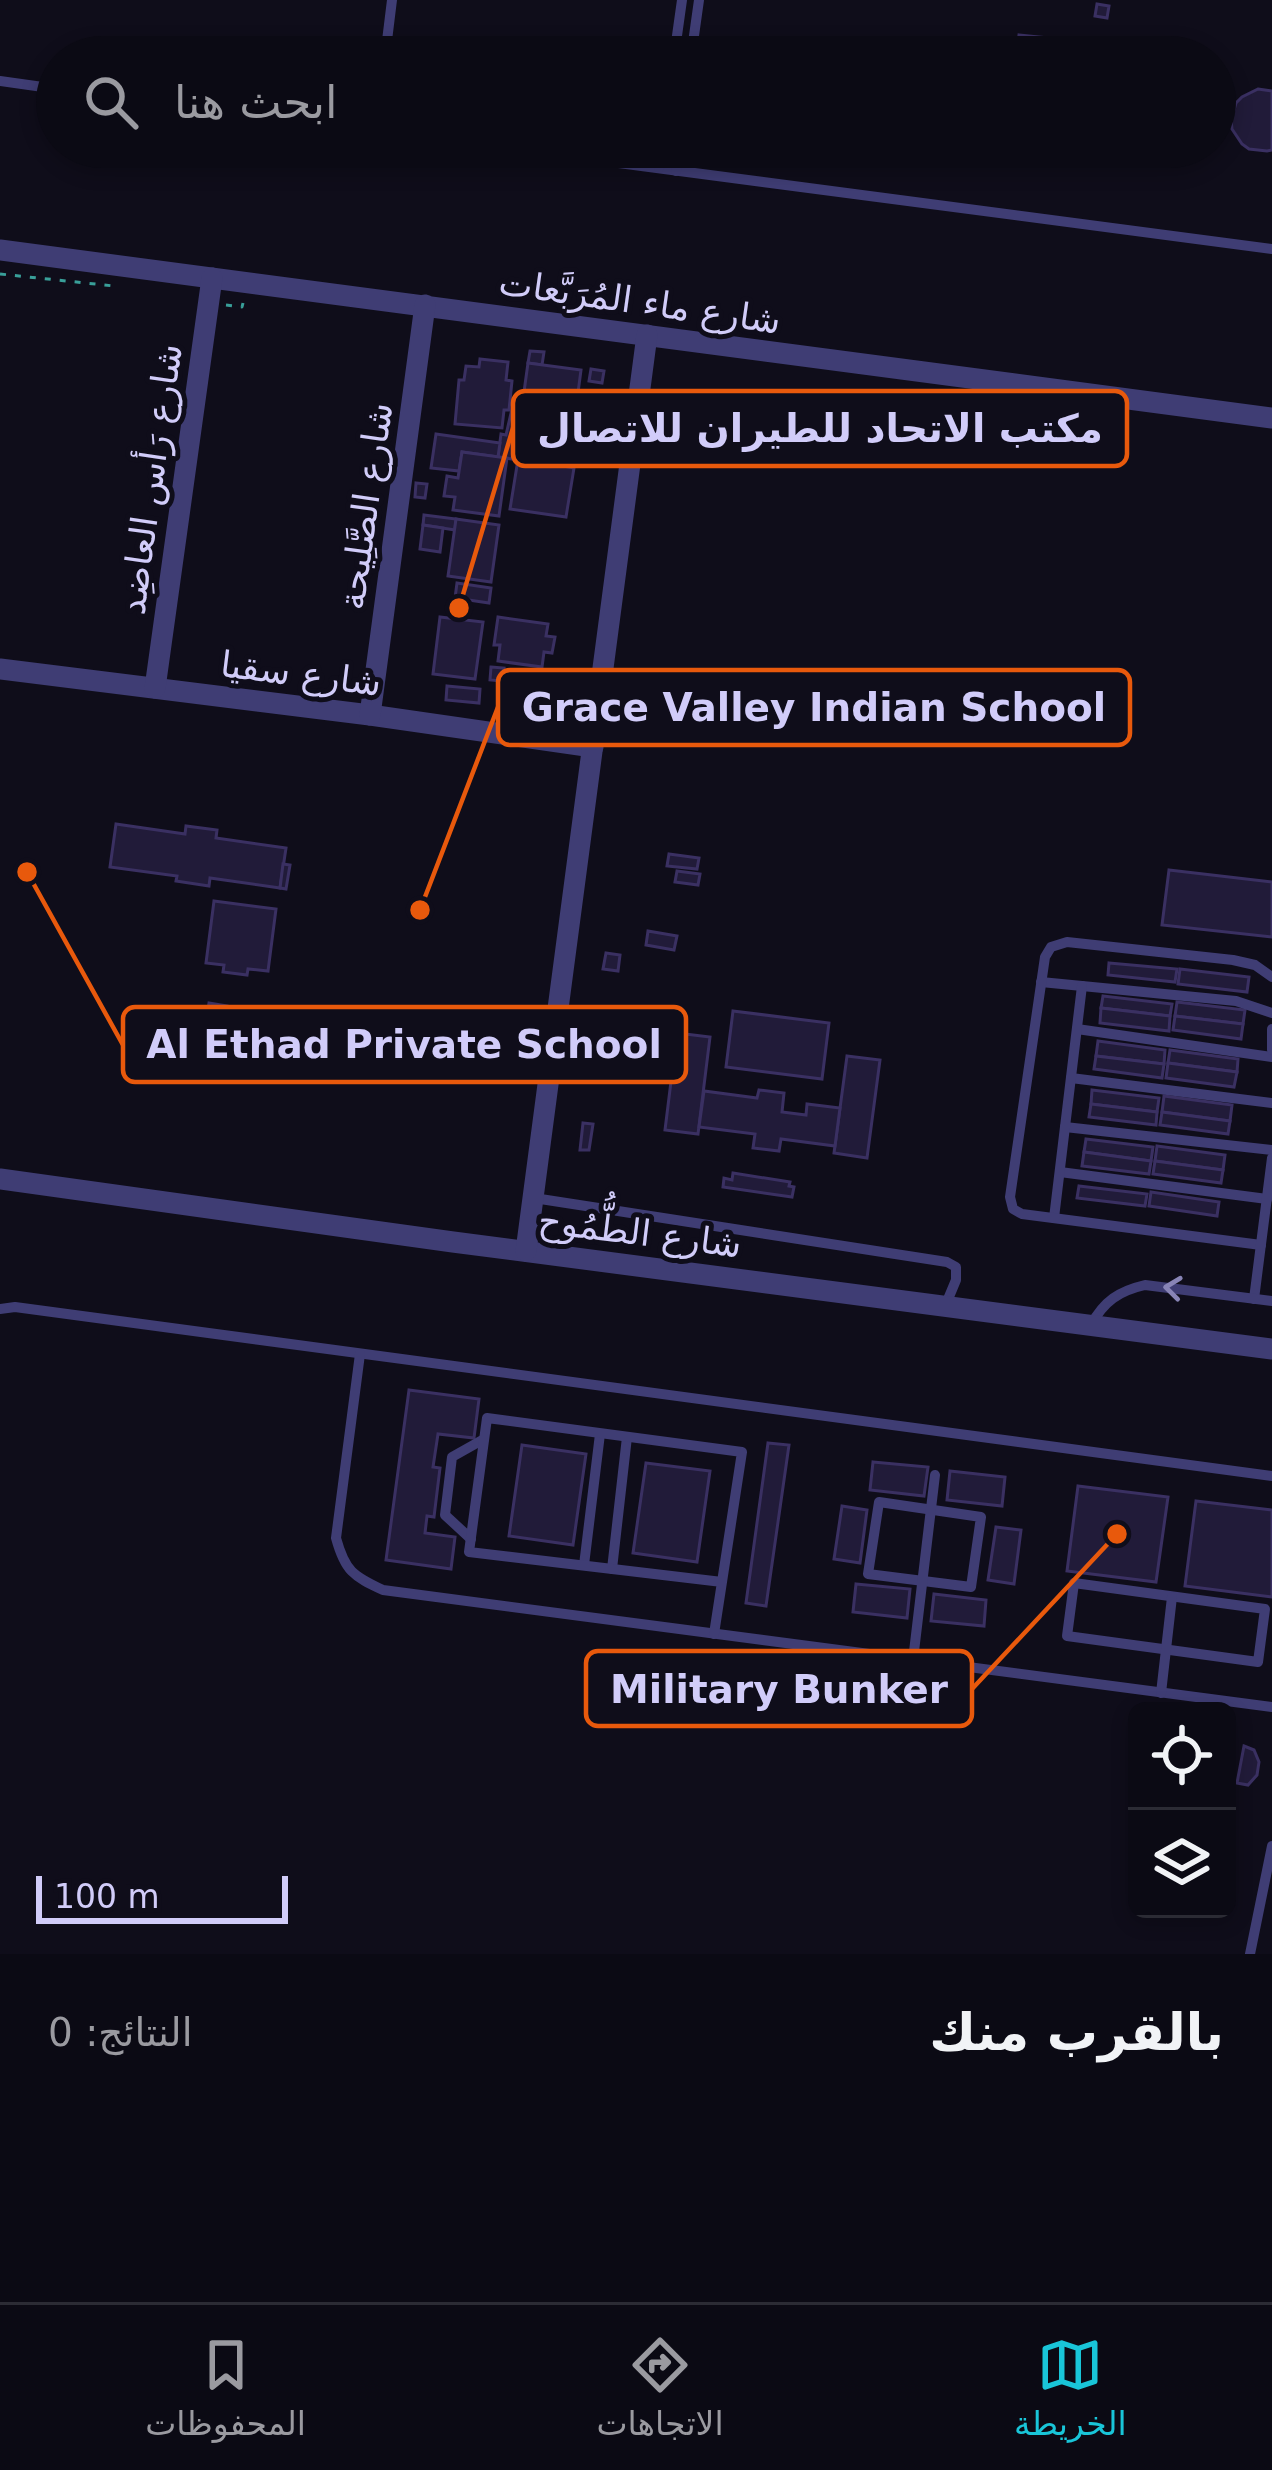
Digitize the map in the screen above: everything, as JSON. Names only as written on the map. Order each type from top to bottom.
[{"type":"street","name":"شارع ماء المُرَبَّعات","points":[[0,250],[1272,418]]},
{"type":"street","name":"شارع رَأس العاضِد","points":[[155,688],[212,278]]},
{"type":"street","name":"شارع الصَّلِيحة","points":[[370,715],[425,305]]},
{"type":"street","points":[[526,1251],[647,335]]},
{"type":"street","name":"شارع سقيا","points":[[0,669],[593,747]]},
{"type":"street","name":"شارع الطُّمُوح","points":[[0,1180],[1272,1348]]},
{"type":"lane","points":[[388,36],[392,0]]},
{"type":"lane","points":[[677,36],[682,0]]},
{"type":"lane","points":[[694,36],[699,0]]},
{"type":"lane","points":[[0,81],[36,86]]},
{"type":"lane","points":[[651,168],[1272,249]]},
{"type":"lane","points":[[1261,1245],[1017,1212],[1010,1201],[1047,951],[1061,942],[1244,962],[1272,977]]},
{"type":"lane","points":[[1041,982],[1236,1001],[1272,1013]]},
{"type":"lane","points":[[1054,1218],[1082,986]]},
{"type":"lane","points":[[1077,1028],[1272,1053],[1272,1029]]},
{"type":"lane","points":[[1071,1078],[1272,1102]]},
{"type":"lane","points":[[1065,1127],[1272,1154],[1254,1299]]},
{"type":"lane","points":[[1060,1172],[1267,1199]]},
{"type":"lane","points":[[534,1198],[946,1262],[956,1267],[956,1280],[946,1304]]},
{"type":"lane","points":[[1090,1325],[1112,1297],[1145,1285],[1272,1301]]},
{"type":"lane","points":[[0,1309],[15,1307],[1272,1475]]},
{"type":"lane","points":[[360,1354],[336,1538],[342,1562],[355,1577],[383,1590],[1272,1707]]},
{"type":"lane","points":[[714,1634],[722,1582],[742,1452],[487,1418],[469,1552],[722,1582]]},
{"type":"lane","points":[[584,1565],[600,1434]]},
{"type":"lane","points":[[612,1568],[627,1437]]},
{"type":"lane","points":[[471,1539],[445,1515],[452,1457],[484,1439]]},
{"type":"lane","points":[[913,1660],[935,1475]]},
{"type":"lane","points":[[879,1502],[981,1516],[971,1587],[923,1581],[868,1574],[879,1502]]},
{"type":"lane","points":[[1074,1583],[1265,1609],[1258,1662],[1165,1650],[1067,1636],[1074,1583]]},
{"type":"lane","points":[[1161,1693],[1172,1597]]},
{"type":"lane","points":[[1250,1954],[1272,1846]]},
{"type":"path","points":[[0,274],[117,286]]},
{"type":"building","points":[[1097,4],[1109,6],[1107,18],[1095,16]]},
{"type":"building","points":[[1258,89],[1272,91],[1272,150],[1249,149],[1236,135],[1236,103]]},
{"type":"building","points":[[530,351],[544,352],[542,365],[528,363]]},
{"type":"building","points":[[480,359],[508,362],[506,380],[512,381],[502,428],[455,424],[459,380],[464,380],[466,366],[479,367]]},
{"type":"building","points":[[528,363],[581,370],[576,408],[582,409],[580,421],[569,419],[566,440],[519,428]]},
{"type":"building","points":[[591,369],[604,371],[602,383],[589,381]]},
{"type":"building","points":[[514,400],[519,401],[512,459],[498,457],[501,434],[506,435]]},
{"type":"building","points":[[436,434],[500,443],[498,457],[462,452],[459,471],[431,468]]},
{"type":"building","points":[[520,447],[560,453],[558,465],[574,468],[566,517],[510,509]]},
{"type":"building","points":[[462,452],[507,458],[499,516],[453,510],[455,497],[444,496],[447,476],[458,478]]},
{"type":"building","points":[[416,483],[427,484],[425,498],[415,497]]},
{"type":"building","points":[[424,515],[456,519],[455,530],[423,525]]},
{"type":"building","points":[[456,519],[499,525],[491,582],[448,576]]},
{"type":"building","points":[[423,525],[443,528],[440,552],[420,549]]},
{"type":"building","points":[[457,583],[491,588],[489,603],[455,598]]},
{"type":"building","points":[[440,617],[483,622],[475,679],[433,674]]},
{"type":"building","points":[[498,617],[548,624],[546,636],[555,637],[552,653],[544,652],[542,667],[498,661],[500,645],[494,645]]},
{"type":"building","points":[[491,667],[504,668],[502,681],[490,680]]},
{"type":"building","points":[[447,686],[480,689],[479,703],[446,700]]},
{"type":"building","points":[[116,824],[185,834],[186,826],[217,830],[216,838],[286,848],[280,888],[210,878],[209,886],[176,881],[177,876],[110,867]]},
{"type":"building","points":[[669,854],[699,858],[697,869],[667,866]]},
{"type":"building","points":[[283,864],[290,865],[286,889],[280,888]]},
{"type":"building","points":[[1169,870],[1272,882],[1272,937],[1162,925]]},
{"type":"building","points":[[677,871],[700,874],[698,885],[675,882]]},
{"type":"building","points":[[214,901],[276,909],[268,971],[223,972],[224,965],[206,963]]},
{"type":"building","points":[[648,931],[677,936],[674,950],[646,945]]},
{"type":"building","points":[[606,953],[620,955],[618,971],[603,969]]},
{"type":"building","points":[[1109,963],[1177,969],[1175,982],[1108,975]]},
{"type":"building","points":[[1180,969],[1249,977],[1247,992],[1178,984]]},
{"type":"building","points":[[1103,996],[1172,1004],[1170,1016],[1101,1008]]},
{"type":"building","points":[[1177,1002],[1245,1010],[1243,1024],[1175,1016]]},
{"type":"building","points":[[209,1003],[227,1006],[223,1030],[205,1028]]},
{"type":"building","points":[[266,1007],[276,1008],[272,1036],[248,1033],[249,1024],[264,1026]]},
{"type":"building","points":[[1101,1008],[1170,1016],[1169,1031],[1100,1023]]},
{"type":"building","points":[[733,1011],[829,1023],[822,1079],[726,1067]]},
{"type":"building","points":[[1175,1016],[1243,1024],[1241,1039],[1173,1030]]},
{"type":"building","points":[[677,1033],[710,1037],[698,1134],[665,1130]]},
{"type":"building","points":[[1098,1041],[1165,1050],[1164,1064],[1096,1056]]},
{"type":"building","points":[[1170,1050],[1238,1059],[1237,1072],[1168,1063]]},
{"type":"building","points":[[847,1056],[880,1060],[867,1158],[834,1153]]},
{"type":"building","points":[[1096,1056],[1164,1064],[1162,1078],[1094,1069]]},
{"type":"building","points":[[1168,1063],[1237,1072],[1234,1087],[1166,1078]]},
{"type":"building","points":[[759,1090],[784,1093],[782,1112],[806,1115],[807,1104],[840,1108],[835,1146],[781,1139],[779,1151],[753,1148],[755,1134],[699,1127],[704,1091],[757,1098]]},
{"type":"building","points":[[1092,1090],[1159,1098],[1157,1112],[1091,1104]]},
{"type":"building","points":[[1164,1096],[1232,1105],[1230,1121],[1162,1112]]},
{"type":"building","points":[[1091,1104],[1157,1112],[1156,1125],[1089,1117]]},
{"type":"building","points":[[1162,1112],[1230,1121],[1228,1134],[1160,1125]]},
{"type":"building","points":[[583,1123],[593,1124],[589,1150],[580,1150]]},
{"type":"building","points":[[1086,1139],[1153,1147],[1151,1161],[1084,1152]]},
{"type":"building","points":[[1157,1146],[1225,1155],[1223,1170],[1155,1161]]},
{"type":"building","points":[[1084,1152],[1151,1161],[1149,1174],[1082,1166]]},
{"type":"building","points":[[1155,1161],[1223,1170],[1221,1183],[1153,1174]]},
{"type":"building","points":[[733,1173],[790,1182],[792,1197],[723,1187],[724,1178],[732,1180]]},
{"type":"building","points":[[1079,1186],[1147,1194],[1145,1206],[1077,1198]]},
{"type":"building","points":[[1151,1192],[1219,1202],[1217,1216],[1149,1206]]},
{"type":"building","points":[[409,1390],[479,1399],[474,1438],[438,1434],[433,1467],[440,1468],[434,1517],[427,1516],[425,1533],[455,1537],[451,1569],[386,1560]]},
{"type":"building","points":[[768,1443],[789,1445],[766,1606],[746,1603]]},
{"type":"building","points":[[522,1445],[586,1454],[573,1545],[509,1536]]},
{"type":"building","points":[[873,1462],[928,1467],[924,1496],[870,1490]]},
{"type":"building","points":[[646,1463],[710,1471],[697,1562],[633,1553]]},
{"type":"building","points":[[950,1471],[1005,1477],[1002,1506],[947,1500]]},
{"type":"building","points":[[1078,1486],[1168,1497],[1156,1582],[1067,1571]]},
{"type":"building","points":[[1196,1501],[1272,1510],[1272,1597],[1185,1586]]},
{"type":"building","points":[[842,1506],[867,1510],[860,1563],[834,1559]]},
{"type":"building","points":[[996,1527],[1021,1530],[1014,1584],[988,1580]]},
{"type":"building","points":[[856,1584],[910,1589],[907,1618],[853,1612]]},
{"type":"building","points":[[934,1594],[986,1600],[984,1626],[931,1621]]},
{"type":"building","points":[[1244,1746],[1254,1750],[1259,1762],[1257,1775],[1248,1785],[1237,1783]]},
{"type":"place","name":"مكتب الاتحاد للطيران للاتصال","points":[[459,608]]},
{"type":"place","name":"Al Ethad Private School","points":[[27,872]]},
{"type":"place","name":"Grace Valley Indian School","points":[[420,910]]},
{"type":"place","name":"Military Bunker","points":[[1117,1534]]}]
